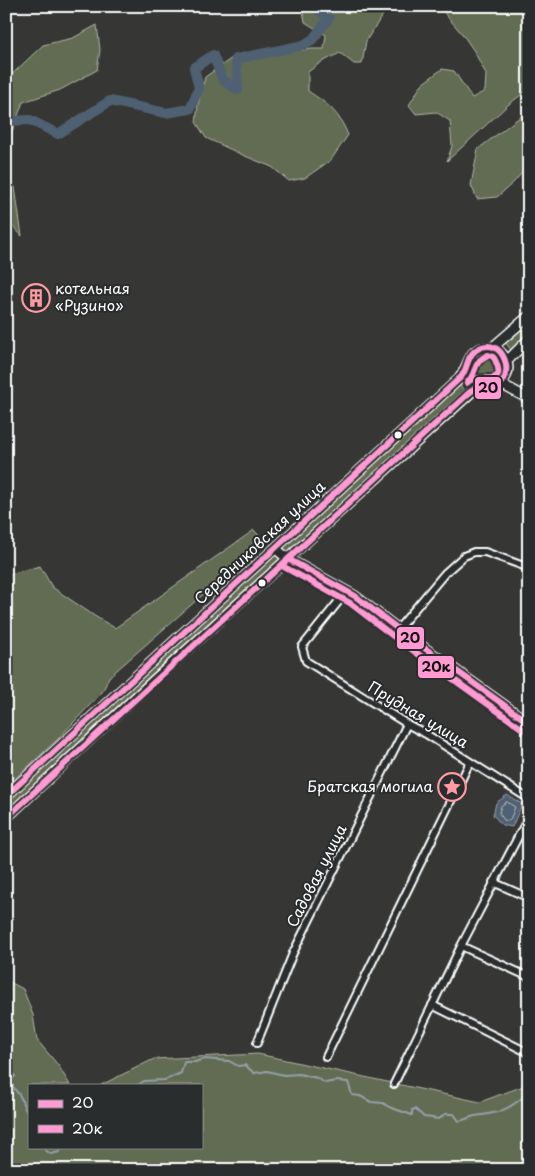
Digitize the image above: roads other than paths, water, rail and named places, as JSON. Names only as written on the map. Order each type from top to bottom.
[{"type":"street","name":"Середниковская улица","points":[[6,796],[465,373],[468,358],[475,351],[484,347],[493,347],[529,316]]},
{"type":"street","points":[[507,360],[529,339]]},
{"type":"street","points":[[465,373],[468,379],[477,387],[491,388],[501,384],[508,371],[507,360],[502,353],[493,347]]},
{"type":"street","points":[[501,384],[529,399]]},
{"type":"street","name":"Середниковская улица","points":[[6,818],[477,387]]},
{"type":"street","points":[[275,548],[288,559],[347,591],[529,723]]},
{"type":"street","points":[[398,629],[445,573],[464,556],[474,552],[485,552],[529,568]]},
{"type":"street","name":"Прудная улица","points":[[347,591],[302,647],[306,661],[529,799]]},
{"type":"street","name":"Садовая улица","points":[[258,1043],[293,953],[407,724]]},
{"type":"street","points":[[326,1057],[470,762]]},
{"type":"street","points":[[394,1084],[493,882],[529,816]]},
{"type":"street","points":[[493,882],[529,898]]},
{"type":"street","points":[[461,946],[529,977]]},
{"type":"street","points":[[432,1005],[529,1054]]},
{"type":"water","points":[[507,795],[522,804],[512,827],[502,825],[493,815],[496,803]]},
{"type":"waterway","points":[[6,121],[30,120],[58,134],[110,101],[166,113],[190,109],[199,88],[194,68],[213,55],[223,80],[238,90],[236,59],[304,45],[313,39],[329,18],[313,6]]},
{"type":"waterway","points":[[140,1084],[144,1081],[165,1080],[181,1073],[184,1062],[195,1062],[204,1059],[229,1061],[238,1066],[245,1065],[254,1073],[267,1071],[284,1075],[299,1074],[317,1078],[325,1083],[336,1081],[348,1082],[352,1095],[360,1096],[371,1102],[383,1103],[412,1115],[412,1110],[415,1109],[424,1117],[439,1119],[445,1114],[454,1114],[459,1121],[473,1116],[504,1110],[529,1092]]},
{"type":"waterway","points":[[6,1070],[15,1076],[11,1081],[13,1087],[20,1096],[28,1114]]},
{"type":"waterway","points":[[45,1148],[51,1154],[59,1152],[62,1148]]},
{"type":"place","name":"котельная «Рузино»","points":[[36,298]]},
{"type":"place","name":"Братская могила","points":[[452,787]]}]
